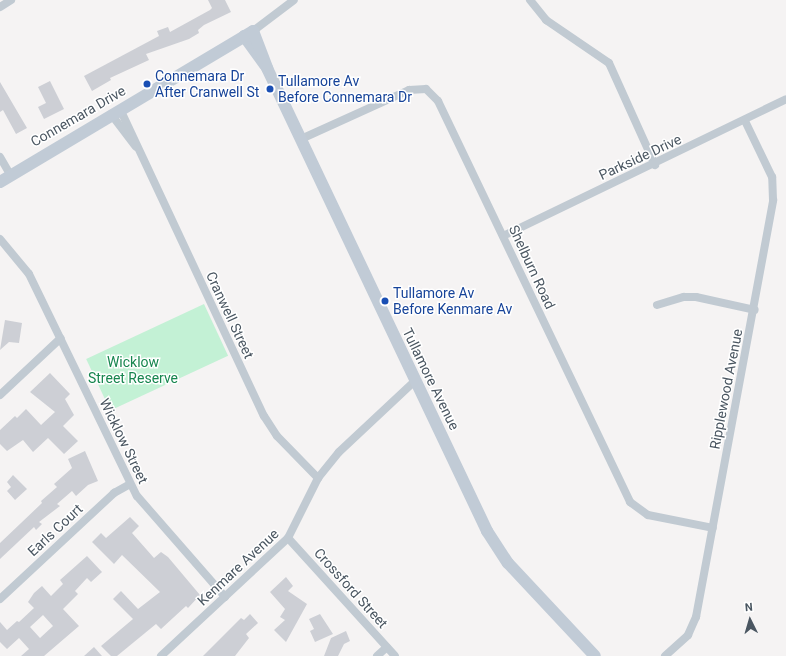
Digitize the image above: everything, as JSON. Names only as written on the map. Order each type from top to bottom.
[{"type":"street","points":[[0,7],[11,0]]},
{"type":"street","name":"Connemara Drive","points":[[3,178],[248,34],[294,0]]},
{"type":"street","points":[[530,0],[546,20],[609,62],[654,165]]},
{"type":"street","name":"Tullamore Avenue","points":[[248,34],[267,68],[301,139],[478,515],[497,548],[508,563],[595,656]]},
{"type":"street","name":"Shelburn Road","points":[[301,139],[409,90],[426,88],[438,101],[630,502],[648,515],[714,528]]},
{"type":"street","name":"Parkside Drive","points":[[503,236],[745,121],[786,99]]},
{"type":"street","name":"Cranwell Street","points":[[116,112],[139,151],[264,416],[277,436],[318,478]]},
{"type":"street","name":"Ripplewood Avenue","points":[[665,656],[688,635],[696,617],[755,310],[774,188],[772,177],[745,121]]},
{"type":"street","points":[[0,157],[3,178]]},
{"type":"street","name":"Wicklow Street","points":[[0,239],[29,274],[130,484],[149,512],[225,597]]},
{"type":"street","points":[[657,305],[684,297],[696,297],[755,310]]},
{"type":"street","points":[[0,395],[61,338]]},
{"type":"street","name":"Kenmare Avenue","points":[[161,656],[288,538],[318,478],[339,452],[415,381]]},
{"type":"street","name":"Earls Court","points":[[0,599],[114,493],[130,484]]},
{"type":"street","name":"Crossford Street","points":[[288,538],[395,656]]},
{"type":"street","points":[[377,656],[387,647]]},
{"type":"green space","name":"Wicklow Street Reserve","points":[[204,304],[228,356],[110,411],[86,359]]},
{"type":"building","points":[[208,0],[225,0],[231,12],[204,25],[198,30],[199,33],[189,39],[146,54],[149,60],[110,78],[111,80],[92,91],[84,76],[159,36],[157,31],[168,27],[170,32],[210,10],[212,8]]},
{"type":"building","points":[[50,81],[64,109],[44,119],[38,107],[46,103],[38,87]]},
{"type":"building","points":[[0,82],[27,128],[16,134],[3,110],[0,112]]},
{"type":"building","points":[[5,320],[22,323],[19,343],[9,342],[0,350]]},
{"type":"building","points":[[50,373],[70,394],[65,399],[74,415],[63,426],[78,441],[64,454],[48,438],[33,452],[23,440],[7,451],[0,444],[0,430],[15,416],[17,418],[26,409],[41,425],[55,412],[30,392]]},
{"type":"building","points":[[85,451],[98,481],[88,485],[76,496],[72,491],[57,504],[60,506],[39,522],[42,524],[36,530],[34,527],[0,559],[0,543],[42,503],[41,501],[57,487],[54,484],[72,468],[68,459]]},
{"type":"building","points":[[13,475],[27,489],[15,500],[7,491],[11,487],[7,482]]},
{"type":"building","points":[[130,517],[139,526],[132,533],[154,558],[161,552],[168,557],[200,595],[188,608],[186,606],[161,629],[156,624],[117,656],[111,656],[101,646],[133,619],[113,599],[121,591],[138,609],[160,592],[122,555],[114,564],[92,542],[101,533],[106,538]]},
{"type":"building","points":[[87,556],[102,572],[91,582],[87,578],[75,591],[78,594],[63,609],[79,626],[44,656],[21,656],[29,649],[19,638],[7,649],[0,642],[0,622],[7,630],[17,621],[19,622],[34,608],[28,602],[34,593],[42,586],[51,596],[63,584],[60,580]],"holes":[[[43,615],[53,626],[40,638],[30,627]]]},
{"type":"building","points":[[286,577],[293,586],[288,591],[307,604],[286,642],[274,630],[285,620],[280,617],[285,609],[270,592]]},
{"type":"building","points":[[250,614],[258,623],[246,634],[249,638],[235,656],[203,656],[241,618],[244,620]]},
{"type":"building","points":[[320,614],[333,634],[315,642],[310,631],[314,629],[309,619]]},
{"type":"building","points":[[346,631],[350,641],[344,644],[338,656],[324,656],[331,638]]},
{"type":"building","points":[[94,647],[102,656],[84,656]]},
{"type":"place","name":"Connemara Dr After Cranwell St","points":[[147,84]]},
{"type":"place","name":"Tullamore Av Before Connemara Dr","points":[[270,89]]},
{"type":"place","name":"Tullamore Av Before Kenmare Av","points":[[385,301]]}]
